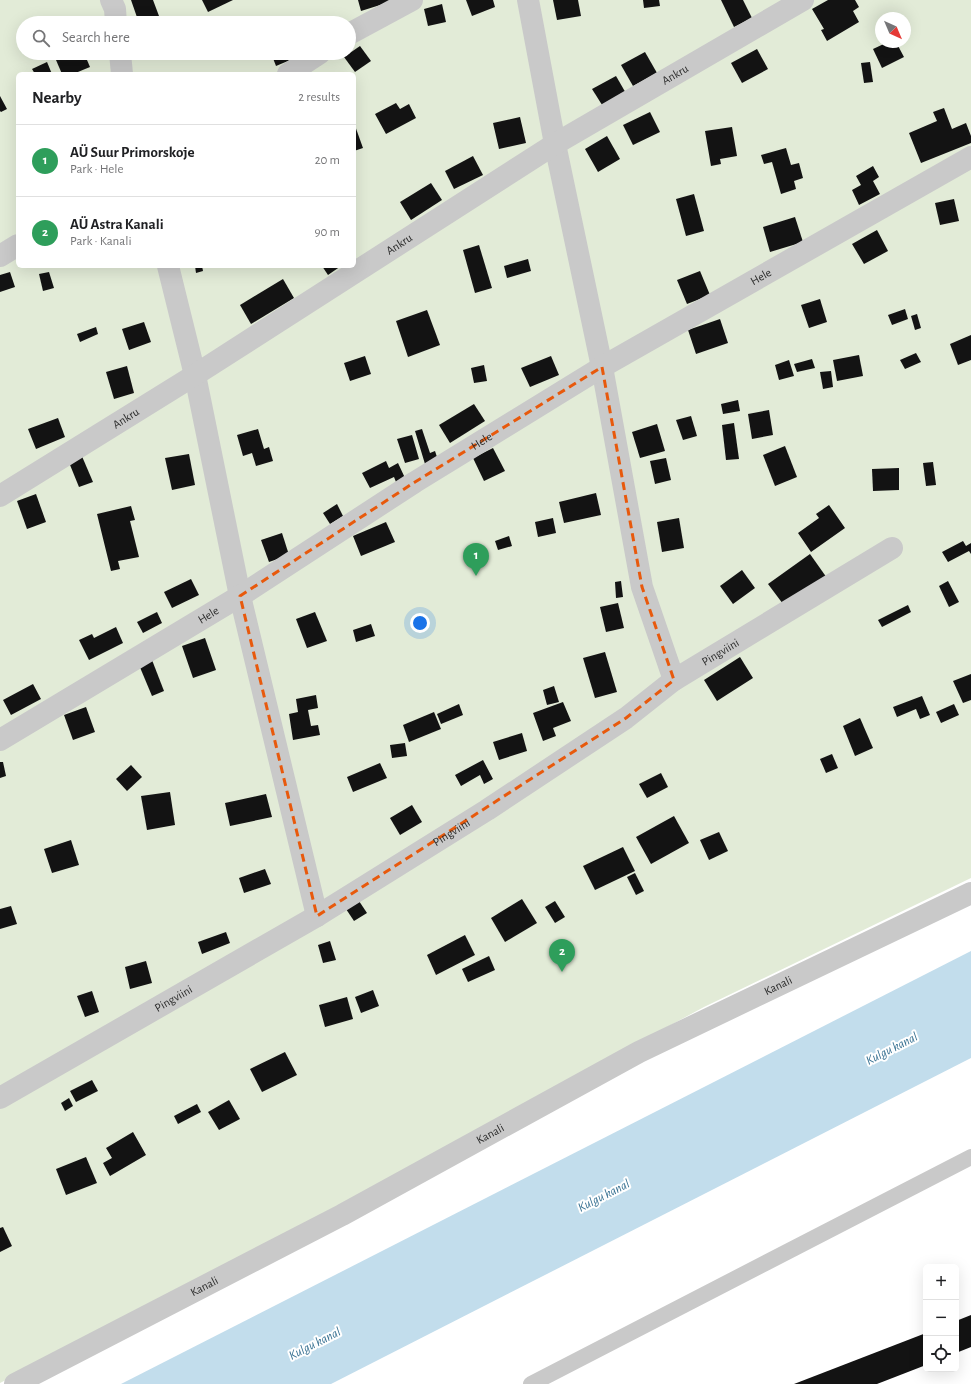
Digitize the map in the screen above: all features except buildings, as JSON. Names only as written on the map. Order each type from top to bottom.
[{"type":"street","points":[[111,0],[114,16]]},
{"type":"street","points":[[356,30],[412,0]]},
{"type":"street","points":[[528,0],[555,144],[602,367],[642,587],[674,680]]},
{"type":"street","name":"Ankru","points":[[0,496],[194,375],[555,144],[803,0]]},
{"type":"street","points":[[121,60],[122,72]]},
{"type":"street","points":[[291,72],[309,60]]},
{"type":"street","name":"Hele","points":[[0,740],[240,596],[415,482],[602,367],[971,157]]},
{"type":"street","points":[[0,256],[16,246]]},
{"type":"street","points":[[168,268],[194,375],[240,596],[317,916]]},
{"type":"street","name":"Pingviini","points":[[0,1098],[317,916],[486,810],[626,718],[674,680],[892,548]]},
{"type":"street","name":"Kanali","points":[[15,1384],[342,1215],[639,1052],[971,893]]},
{"type":"lane","points":[[531,1384],[971,1157]]},
{"type":"highlighted area","points":[[602,367],[642,587],[674,680],[626,718],[317,916],[240,596],[415,482]]},
{"type":"green space","points":[[0,0],[971,0],[971,878],[704,1007],[156,1304],[0,1383]]},
{"type":"water","name":"Kulgu kanal","points":[[971,951],[971,1058],[331,1384],[121,1384]]},
{"type":"place","name":"AÜ Suur Primorskoje","points":[[476,576]]},
{"type":"place","name":"AÜ Astra Kanali","points":[[562,972]]}]
